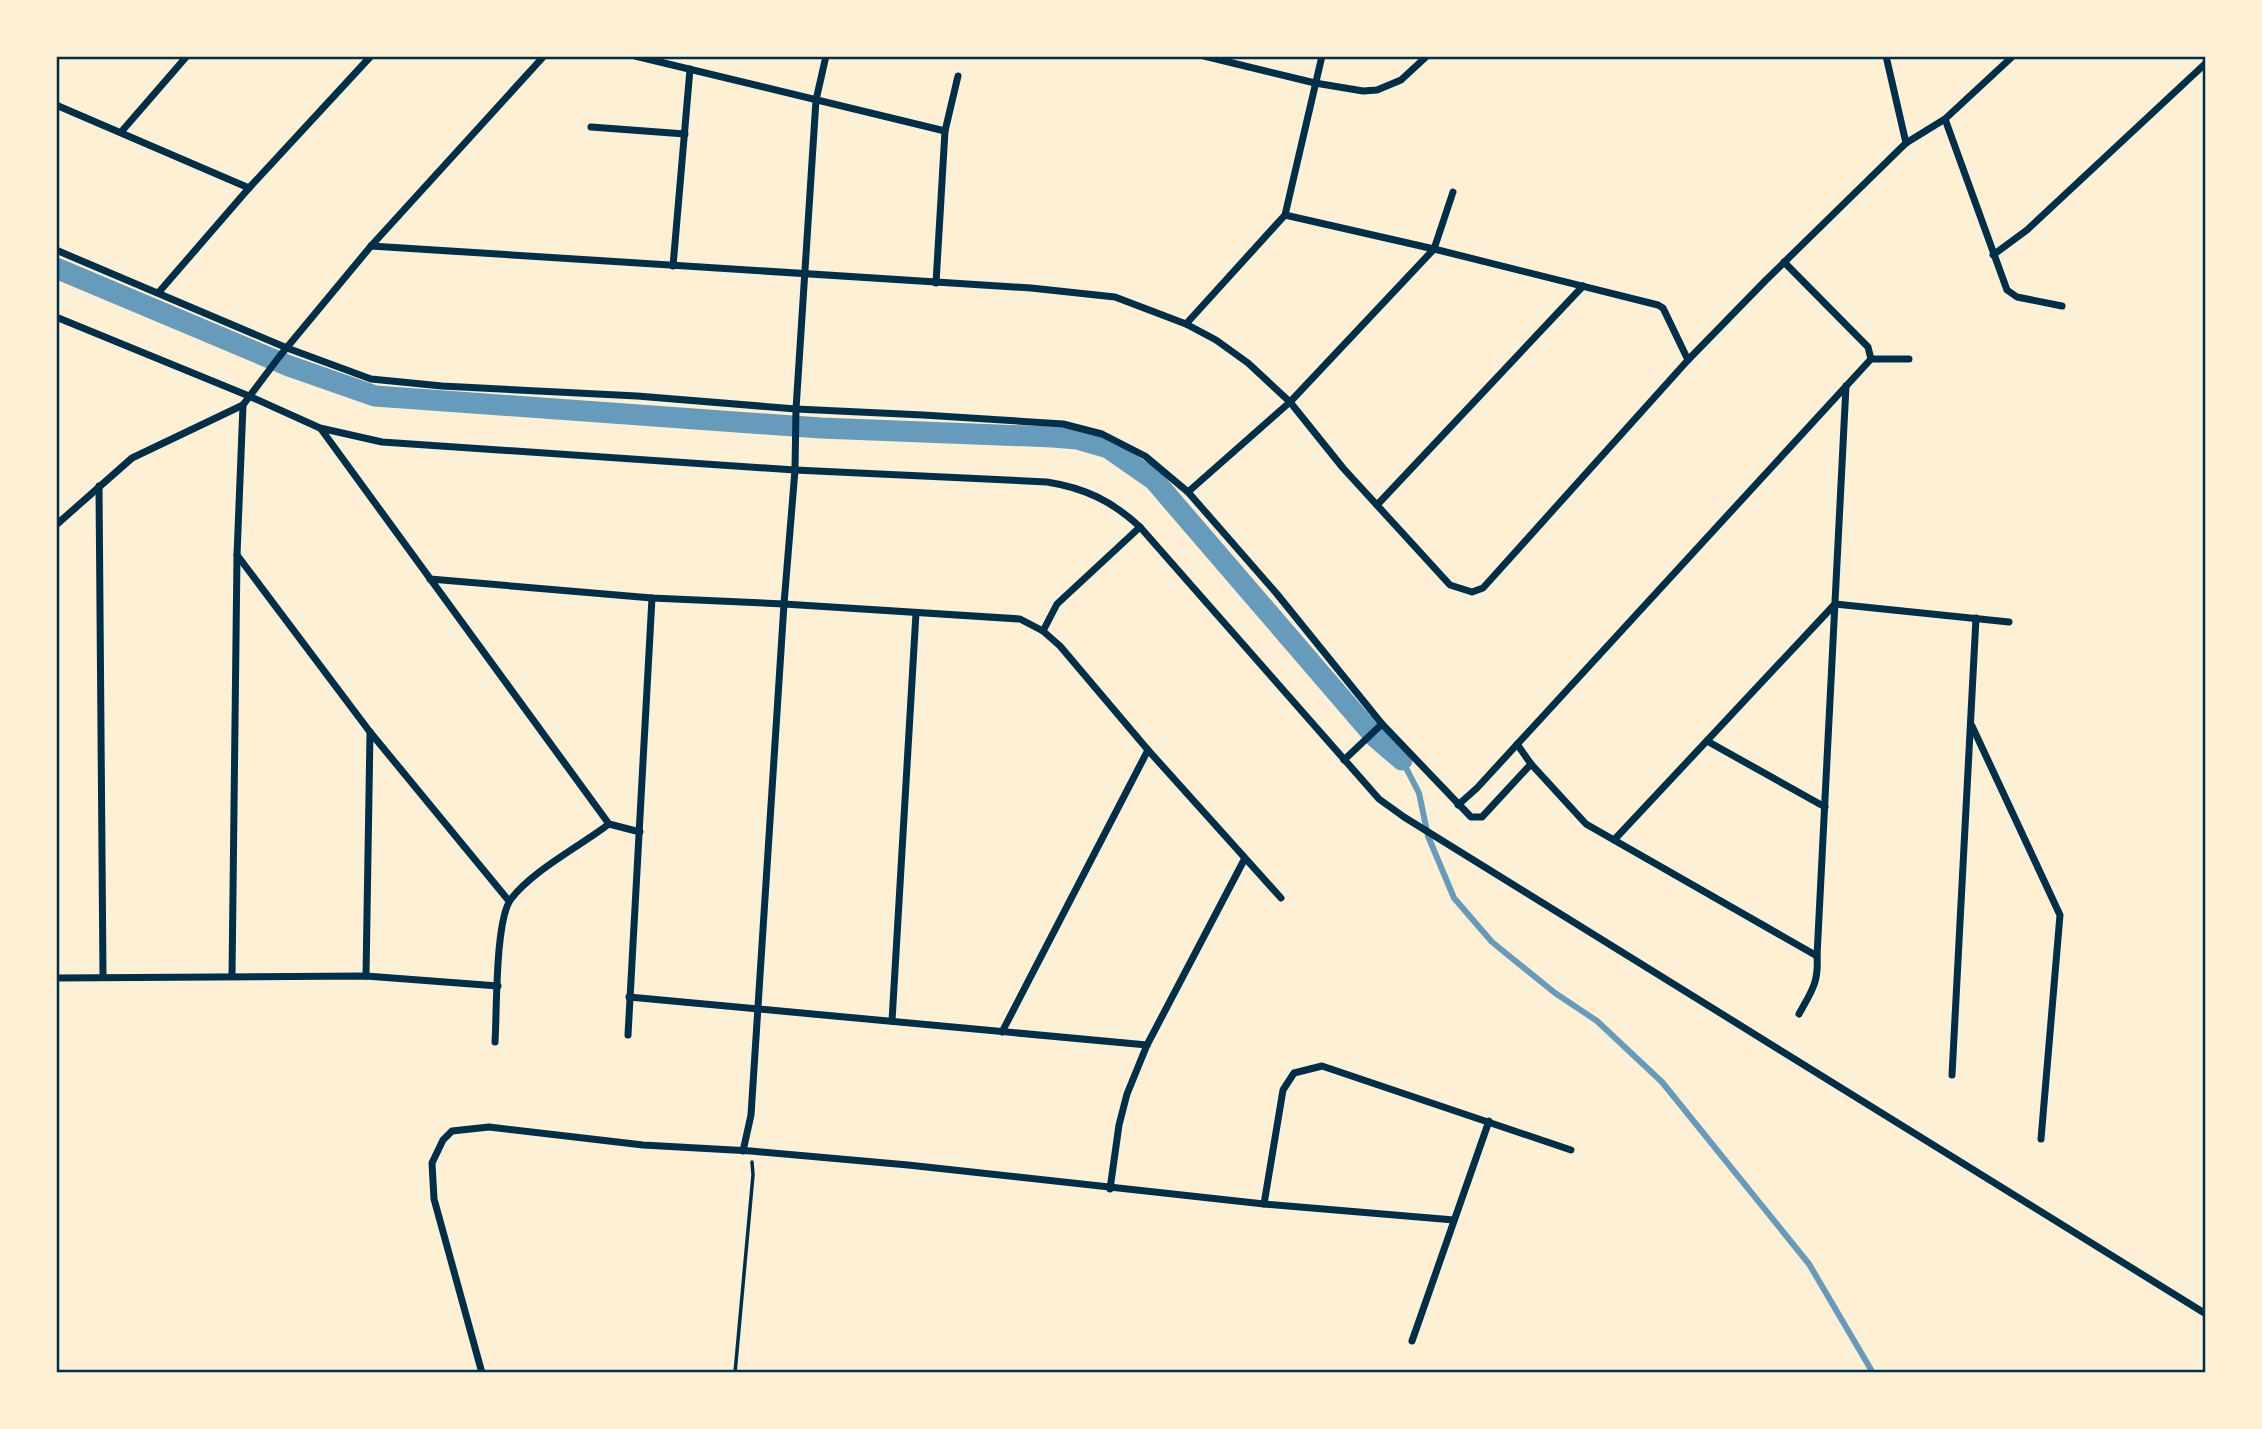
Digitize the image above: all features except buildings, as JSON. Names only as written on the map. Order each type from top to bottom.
[{"type":"street","points":[[121,131],[187,56]]},
{"type":"street","points":[[159,292],[249,188],[371,56]]},
{"type":"street","points":[[56,525],[132,458],[243,405],[279,357],[372,246],[544,56]]},
{"type":"street","points":[[635,56],[945,131]]},
{"type":"street","points":[[747,1151],[794,470],[816,100],[826,56]]},
{"type":"street","points":[[1204,56],[1348,90],[1377,90],[1401,80],[1427,56]]},
{"type":"street","points":[[1186,324],[1284,215],[1322,56]]},
{"type":"street","points":[[1886,56],[1906,142]]},
{"type":"street","points":[[372,246],[1031,288],[1115,297],[1186,324],[1216,340],[1248,363],[1290,402],[1343,468],[1437,572],[1450,585],[1472,592],[1483,588],[1688,360],[1784,262],[1906,142],[1945,119],[2013,56]]},
{"type":"street","points":[[1993,255],[2027,230],[2206,62]]},
{"type":"street","points":[[673,266],[690,69]]},
{"type":"street","points":[[936,283],[945,131],[958,76]]},
{"type":"street","points":[[56,105],[249,188]]},
{"type":"street","points":[[1945,119],[2007,290],[2017,297],[2062,306]]},
{"type":"street","points":[[591,127],[685,134]]},
{"type":"street","points":[[1188,492],[1290,402],[1434,249],[1453,192]]},
{"type":"street","points":[[1284,215],[1658,305],[1663,308],[1688,360]]},
{"type":"street","points":[[56,250],[287,348],[371,379],[442,386],[1063,424],[1102,434],[1127,446],[1167,473],[1188,492],[1277,594],[1382,723],[1471,817],[1482,817],[1531,764]]},
{"type":"street","points":[[1784,262],[1868,347],[1871,359]]},
{"type":"street","points":[[1377,505],[1583,286]]},
{"type":"street","points":[[56,317],[320,428],[382,442],[794,470],[965,477],[1072,486],[1111,503],[1140,527],[1379,799],[2025,1204],[2206,1314]]},
{"type":"street","points":[[1458,805],[1477,788],[1871,359],[1909,359]]},
{"type":"street","points":[[1799,1014],[1818,975],[1846,386]]},
{"type":"street","points":[[232,976],[237,555],[243,405]]},
{"type":"street","points":[[320,428],[609,824],[640,832]]},
{"type":"street","points":[[99,486],[103,977]]},
{"type":"street","points":[[1043,631],[1057,604],[1140,527]]},
{"type":"street","points":[[237,555],[370,732],[509,901]]},
{"type":"street","points":[[430,579],[652,598],[1007,617],[1031,624],[1060,646],[1244,860],[1281,898]]},
{"type":"street","points":[[628,1035],[652,598]]},
{"type":"street","points":[[1835,604],[2009,622]]},
{"type":"street","points":[[1614,840],[1835,604]]},
{"type":"street","points":[[892,1021],[916,613]]},
{"type":"street","points":[[1952,1074],[1976,618]]},
{"type":"street","points":[[1344,760],[1382,723]]},
{"type":"street","points":[[1971,724],[2060,915],[2041,1139]]},
{"type":"street","points":[[366,976],[370,732]]},
{"type":"street","points":[[1707,741],[1825,807]]},
{"type":"street","points":[[1517,744],[1531,764],[1586,824],[1817,956]]},
{"type":"street","points":[[1002,1032],[1148,750]]},
{"type":"street","points":[[495,1042],[502,923],[509,901],[531,879],[609,824]]},
{"type":"street","points":[[1111,1188],[1119,1125],[1127,1094],[1147,1045],[1244,860]]},
{"type":"street","points":[[56,978],[366,976],[498,986]]},
{"type":"street","points":[[629,997],[1147,1045]]},
{"type":"street","points":[[1264,1204],[1283,1090],[1294,1073],[1322,1066],[1571,1150]]},
{"type":"street","points":[[1412,1341],[1489,1121]]},
{"type":"street","points":[[482,1373],[434,1199],[432,1163],[443,1140],[452,1130],[489,1127],[643,1145],[908,1165],[1264,1204],[1454,1220]]},
{"type":"path","points":[[735,1373],[753,1175],[747,1151]]},
{"type":"waterway","points":[[56,268],[289,366],[375,396],[821,428],[1053,437],[1077,439],[1108,448],[1154,480],[1375,737],[1402,760]]},
{"type":"waterway","points":[[1402,760],[1419,793],[1428,836],[1454,898],[1492,942],[1555,993],[1597,1021],[1662,1082],[1809,1264],[1873,1373]]}]
